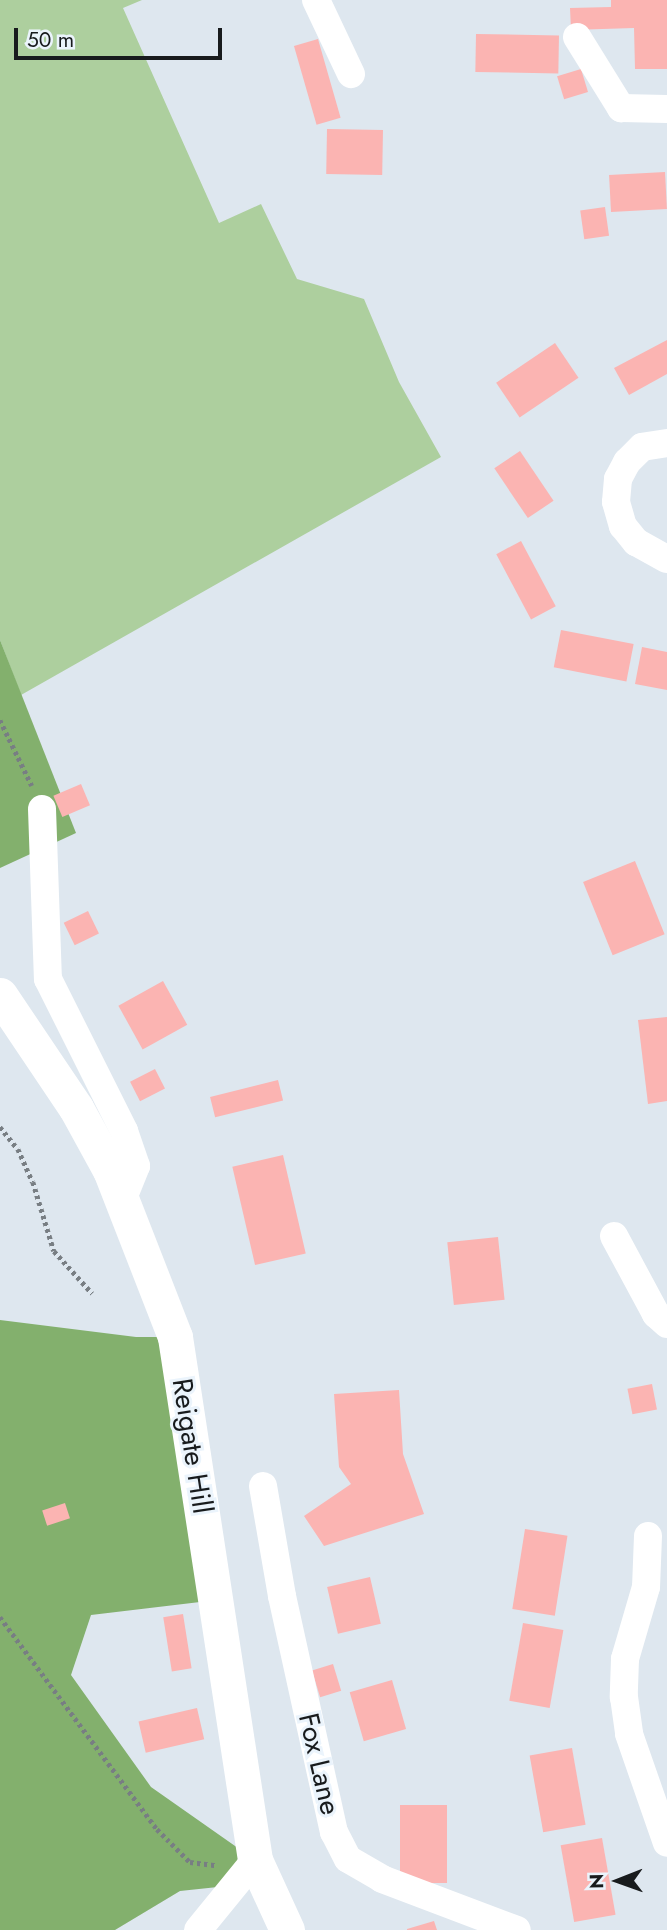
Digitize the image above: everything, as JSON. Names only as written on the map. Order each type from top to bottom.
[{"type":"main road","name":"Reigate Hill","points":[[0,995],[76,1108],[123,1199],[175,1336],[255,1860],[287,1930]]},
{"type":"street","points":[[316,0],[351,74]]},
{"type":"street","points":[[577,37],[621,108],[667,109]]},
{"type":"street","points":[[667,443],[642,447],[627,462],[618,479],[616,502],[623,526],[636,542],[667,559]]},
{"type":"street","points":[[43,809],[48,979],[124,1131],[136,1166],[123,1199]]},
{"type":"street","points":[[614,1236],[649,1303],[667,1324]]},
{"type":"street","name":"Fox Lane","points":[[263,1486],[282,1596],[334,1832],[348,1859],[382,1879],[517,1930]]},
{"type":"street","points":[[648,1536],[656,1587],[625,1659],[624,1697],[629,1734],[667,1843]]},
{"type":"street","points":[[198,1930],[255,1860]]},
{"type":"path","points":[[0,720],[43,809]]},
{"type":"path","points":[[0,1127],[18,1149],[33,1182],[54,1251],[92,1293]]},
{"type":"path","points":[[0,1616],[119,1782],[190,1861],[226,1867],[255,1860]]},
{"type":"green space","points":[[0,0],[142,0],[123,8],[219,223],[261,204],[297,279],[364,299],[399,382],[441,457],[21,695],[0,640]]},
{"type":"green space","points":[[0,640],[76,833],[0,868]]},
{"type":"green space","points":[[0,1320],[136,1337],[175,1337],[200,1602],[91,1615],[71,1675],[151,1787],[255,1860],[246,1884],[180,1891],[115,1930],[0,1930]]},
{"type":"building","points":[[611,0],[667,0],[667,69],[635,69],[634,28],[571,30],[570,8],[611,7]]},
{"type":"building","points":[[476,34],[559,35],[558,73],[475,72]]},
{"type":"building","points":[[318,39],[341,118],[317,125],[294,46]]},
{"type":"building","points":[[581,69],[588,92],[564,99],[557,76]]},
{"type":"building","points":[[327,129],[383,130],[382,175],[326,174]]},
{"type":"building","points":[[665,172],[667,209],[611,212],[609,175]]},
{"type":"building","points":[[605,207],[609,236],[584,239],[580,210]]},
{"type":"building","points":[[667,340],[667,374],[629,395],[614,368]]},
{"type":"building","points":[[555,343],[578,378],[520,418],[496,383]]},
{"type":"building","points":[[520,451],[554,501],[528,518],[494,468]]},
{"type":"building","points":[[521,541],[556,606],[531,619],[496,554]]},
{"type":"building","points":[[561,630],[634,644],[626,681],[554,667]]},
{"type":"building","points":[[642,647],[667,652],[667,690],[635,684]]},
{"type":"building","points":[[81,784],[90,805],[62,817],[53,796]]},
{"type":"building","points":[[635,861],[665,934],[613,955],[583,882]]},
{"type":"building","points":[[88,911],[99,933],[75,945],[64,923]]},
{"type":"building","points":[[163,981],[187,1025],[143,1049],[118,1006]]},
{"type":"building","points":[[667,1017],[667,1101],[648,1104],[638,1020]]},
{"type":"building","points":[[155,1069],[165,1089],[140,1101],[130,1082]]},
{"type":"building","points":[[278,1080],[283,1100],[215,1117],[210,1097]]},
{"type":"building","points":[[283,1155],[306,1253],[255,1265],[232,1167]]},
{"type":"building","points":[[498,1237],[505,1300],[454,1305],[447,1242]]},
{"type":"building","points":[[652,1384],[657,1410],[632,1414],[627,1389]]},
{"type":"building","points":[[399,1390],[403,1454],[424,1514],[324,1546],[304,1516],[351,1484],[339,1467],[334,1394]]},
{"type":"building","points":[[65,1503],[70,1518],[47,1526],[42,1510]]},
{"type":"building","points":[[525,1529],[567,1536],[555,1616],[512,1609]]},
{"type":"building","points":[[370,1577],[381,1624],[338,1634],[327,1587]]},
{"type":"building","points":[[183,1614],[192,1668],[172,1671],[163,1617]]},
{"type":"building","points":[[523,1623],[563,1630],[550,1708],[509,1701]]},
{"type":"building","points":[[333,1664],[341,1691],[320,1697],[312,1670]]},
{"type":"building","points":[[392,1680],[406,1729],[364,1741],[350,1692]]},
{"type":"building","points":[[197,1708],[204,1739],[146,1753],[139,1721]]},
{"type":"building","points":[[572,1748],[586,1825],[543,1832],[530,1755]]},
{"type":"building","points":[[400,1805],[447,1805],[447,1883],[400,1883]]},
{"type":"building","points":[[602,1838],[616,1915],[574,1922],[561,1845]]},
{"type":"building","points":[[434,1921],[437,1930],[407,1930],[407,1929]]}]
